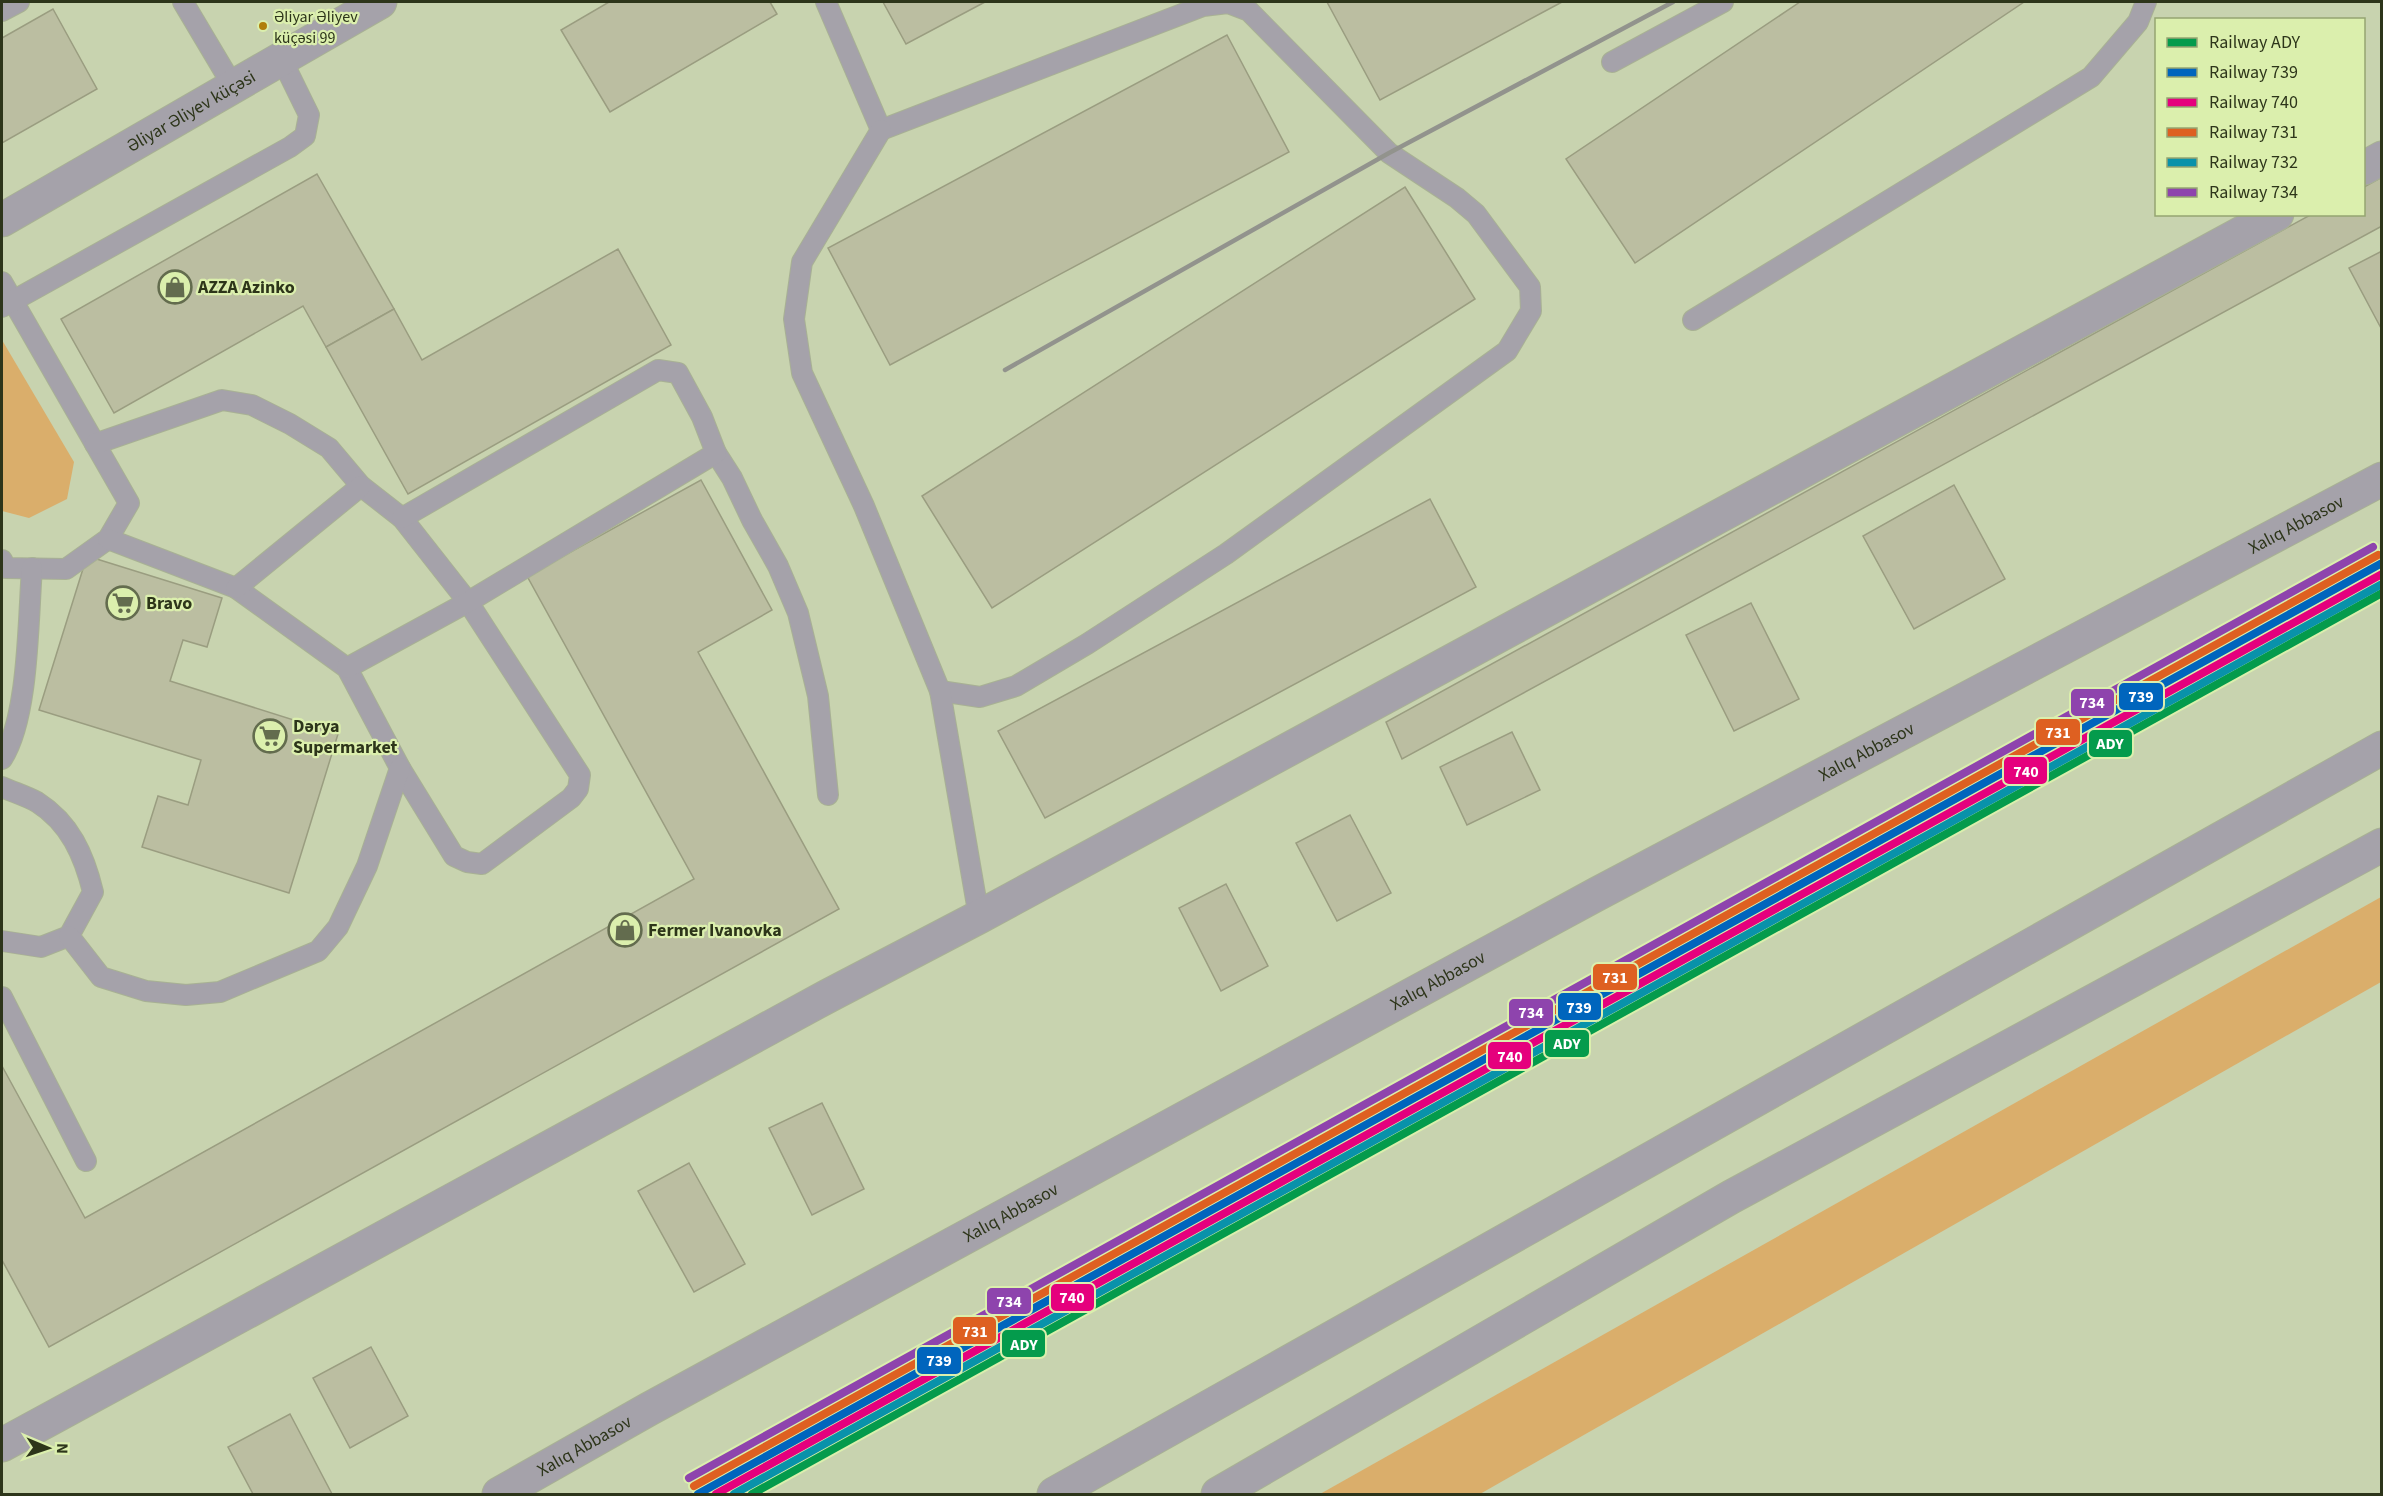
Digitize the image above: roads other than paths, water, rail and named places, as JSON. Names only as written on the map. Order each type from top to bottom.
[{"type":"street","name":"Əliyar Əliyev küçəsi","points":[[2,220],[380,2]]},
{"type":"street","points":[[2365,167],[2382,158]]},
{"type":"street","points":[[2,1445],[828,996],[979,917],[2273,216]]},
{"type":"street","name":"Xalıq Abbasov","points":[[499,1494],[649,1409],[1597,894],[2382,479]]},
{"type":"street","points":[[1054,1494],[2382,748]]},
{"type":"street","points":[[1218,1494],[1731,1197],[2382,845]]},
{"type":"lane","points":[[2,11],[19,2]]},
{"type":"lane","points":[[183,2],[232,86]]},
{"type":"lane","points":[[826,2],[881,130]]},
{"type":"lane","points":[[1612,62],[1723,2]]},
{"type":"lane","points":[[1693,320],[2091,77],[2138,22],[2146,2]]},
{"type":"lane","points":[[940,691],[980,697],[1016,686],[1087,644],[1226,554],[1507,351],[1532,311],[1530,286],[1476,214],[1458,198],[1389,153],[1249,11],[1228,3],[1203,6],[881,130],[802,262],[794,319],[802,373],[864,506],[940,691],[979,917]]},
{"type":"lane","points":[[7,304],[279,153],[305,136],[309,115],[282,60]]},
{"type":"lane","points":[[2,282],[7,304],[95,444],[129,503],[108,539],[66,569],[4,564]]},
{"type":"lane","points":[[402,518],[658,370],[678,373],[702,417],[716,453],[732,478],[778,566],[798,613],[818,696],[828,795]]},
{"type":"lane","points":[[95,444],[222,400],[252,405],[329,448],[361,486],[402,518],[468,602],[580,775],[578,789],[571,798],[482,864],[454,856],[400,768],[347,668],[236,588],[108,539]]},
{"type":"lane","points":[[347,668],[468,602],[716,453]]},
{"type":"lane","points":[[236,588],[361,486]]},
{"type":"lane","points":[[2,759],[10,746],[23,687],[32,568]]},
{"type":"lane","points":[[69,936],[101,977],[146,991],[186,995],[220,992],[318,951],[338,927],[367,866],[400,768]]},
{"type":"lane","points":[[2,787],[37,802],[70,831],[86,862],[93,892],[69,936],[41,947],[2,941]]},
{"type":"lane","points":[[2,997],[86,1161]]},
{"type":"railway","points":[[1005,370],[1389,153],[1673,2]]},
{"type":"rail line","name":"734","points":[[689,1478],[2373,547]]},
{"type":"rail line","name":"731","points":[[694,1486],[2378,555]]},
{"type":"rail line","name":"739","points":[[698,1494],[2382,563]]},
{"type":"rail line","name":"740","points":[[716,1494],[2382,574]]},
{"type":"rail line","name":"732","points":[[734,1494],[2382,584]]},
{"type":"rail line","name":"ADY","points":[[752,1494],[2382,593]]},
{"type":"place","name":"Əliyar Əliyev küçəsi 99","points":[[263,26]]},
{"type":"place","name":"AZZA Azinko","points":[[175,287]]},
{"type":"place","name":"Bravo","points":[[123,603]]},
{"type":"place","name":"Dərya Supermarket","points":[[270,736]]},
{"type":"place","name":"Fermer Ivanovka","points":[[625,930]]}]
